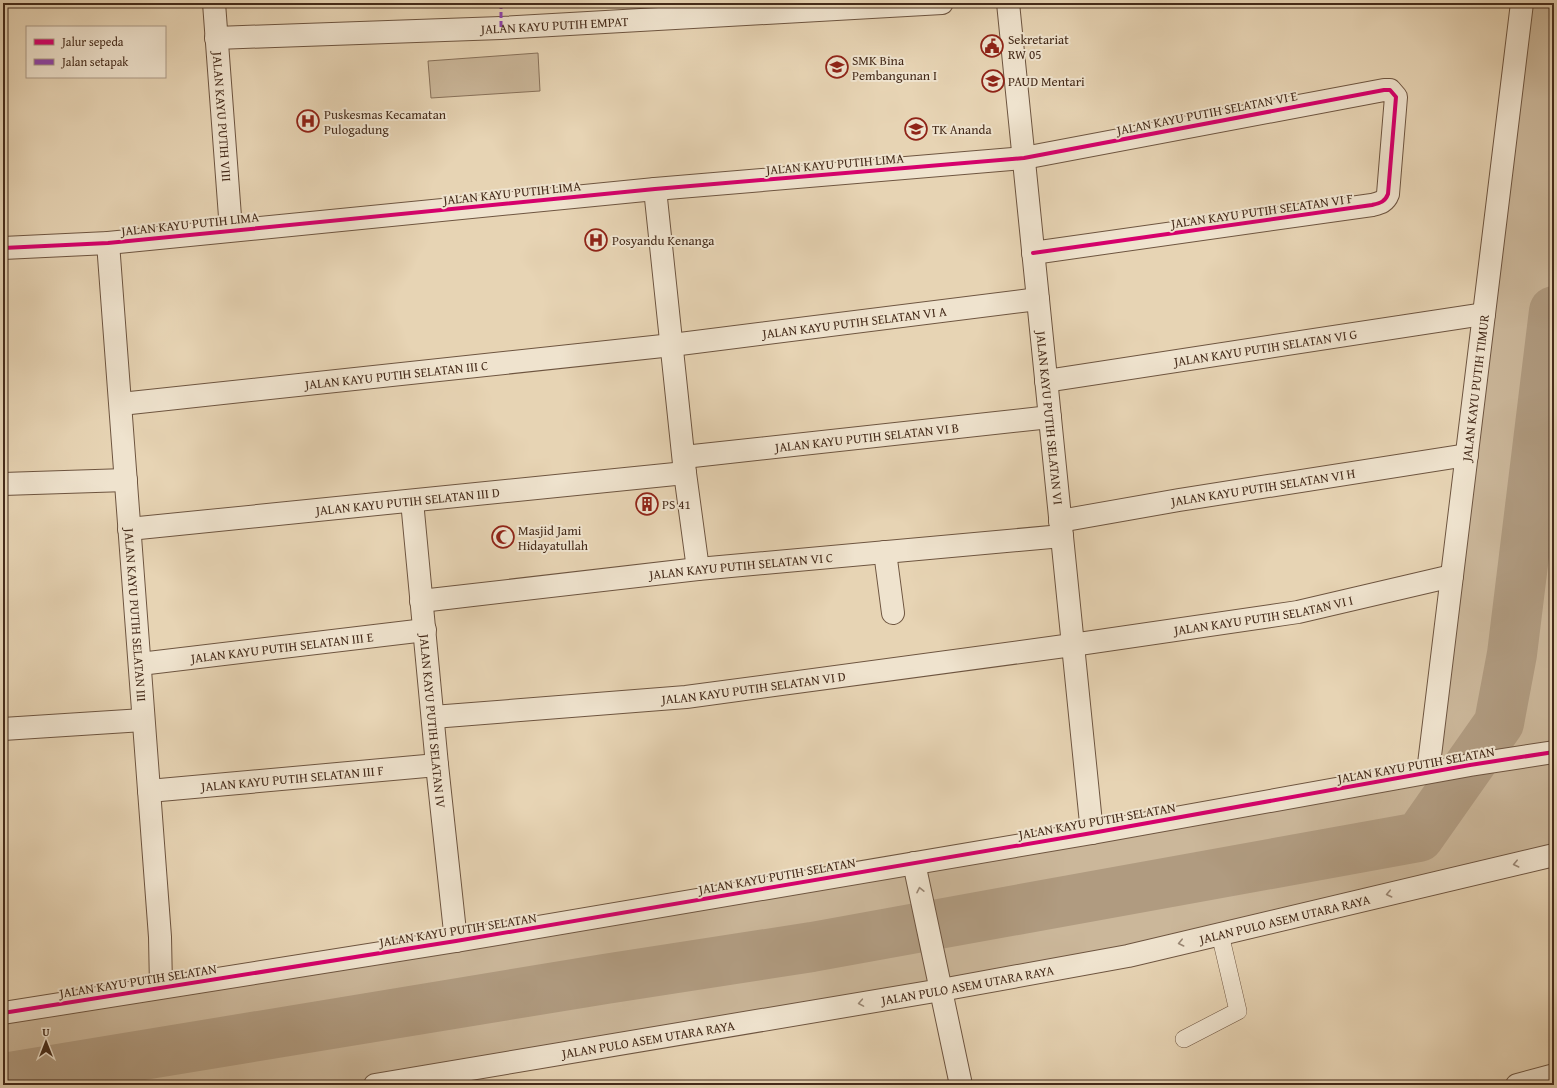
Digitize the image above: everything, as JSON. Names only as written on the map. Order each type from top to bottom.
[{"type":"street","name":"JALAN KAYU PUTIH VIII","points":[[214,3],[231,230]]},
{"type":"street","name":"JALAN KAYU PUTIH EMPAT","points":[[216,38],[501,28],[800,6],[942,3]]},
{"type":"street","name":"JALAN KAYU PUTIH SELATAN VI","points":[[1008,3],[1092,833]]},
{"type":"street","name":"JALAN KAYU PUTIH TIMUR","points":[[1433,772],[1452,576],[1522,3]]},
{"type":"street","name":"JALAN KAYU PUTIH SELATAN VI E","points":[[1024,158],[1384,90],[1390,90],[1394,93]]},
{"type":"street","name":"JALAN KAYU PUTIH SELATAN VI F","points":[[1033,254],[1372,205],[1382,202],[1386,199],[1388,194],[1396,101],[1394,93]]},
{"type":"street","name":"JALAN KAYU PUTIH LIMA","points":[[3,248],[108,243],[655,189],[1024,158]]},
{"type":"street","points":[[655,189],[684,465],[698,569]]},
{"type":"street","name":"JALAN KAYU PUTIH SELATAN III","points":[[108,243],[160,937],[161,987]]},
{"type":"street","name":"JALAN KAYU PUTIH SELATAN VI A","points":[[672,345],[1038,298]]},
{"type":"street","name":"JALAN KAYU PUTIH SELATAN VI G","points":[[1046,381],[1484,314]]},
{"type":"street","name":"JALAN KAYU PUTIH SELATAN III C","points":[[120,404],[672,345]]},
{"type":"street","name":"JALAN KAYU PUTIH SELATAN VI B","points":[[684,465],[1050,417]]},
{"type":"street","name":"JALAN KAYU PUTIH SELATAN VI H","points":[[1061,528],[1179,500],[1467,455]]},
{"type":"street","name":"JALAN KAYU PUTIH SELATAN III D","points":[[129,528],[412,501],[684,465]]},
{"type":"street","points":[[3,484],[126,480]]},
{"type":"street","name":"JALAN KAYU PUTIH SELATAN IV","points":[[412,501],[437,765],[456,941]]},
{"type":"street","name":"JALAN KAYU PUTIH SELATAN VI C","points":[[421,601],[698,569],[885,552],[1061,528]]},
{"type":"street","points":[[885,552],[893,613]]},
{"type":"street","name":"JALAN KAYU PUTIH SELATAN VI I","points":[[1072,645],[1298,612],[1452,576]]},
{"type":"street","name":"JALAN KAYU PUTIH SELATAN III E","points":[[140,664],[425,630]]},
{"type":"street","name":"JALAN KAYU PUTIH SELATAN VI D","points":[[433,717],[686,697],[1072,645]]},
{"type":"street","points":[[3,730],[143,720]]},
{"type":"street","name":"JALAN KAYU PUTIH SELATAN","points":[[3,1013],[456,941],[1092,833],[1433,772],[1544,754]]},
{"type":"street","name":"JALAN KAYU PUTIH SELATAN III F","points":[[149,791],[437,765]]},
{"type":"street","name":"JALAN PULO ASEM UTARA RAYA","points":[[375,1085],[941,990],[1128,956],[1554,855]]},
{"type":"street","points":[[914,863],[961,1085]]},
{"type":"street","points":[[1517,1085],[1554,1075]]},
{"type":"lane","points":[[1184,1039],[1238,1011],[1220,934]]},
{"type":"shaded area","points":[[1522,3],[1554,3],[1554,851],[941,990],[372,1085],[3,1085],[3,1013],[1428,772]]},
{"type":"shaded area","points":[[538,53],[540,91],[431,98],[428,61]]},
{"type":"waterway","points":[[3,1078],[605,979],[812,947],[1419,837],[1499,723],[1512,654],[1554,311]]},
{"type":"marked path","points":[[501,3],[501,28]]},
{"type":"cycle path","points":[[3,248],[108,243],[655,189],[1024,158],[1384,90],[1390,90],[1396,97],[1388,194],[1380,203],[1033,253]]},
{"type":"cycle path","points":[[3,1013],[456,941],[1092,833],[1470,765],[1554,752]]},
{"type":"place","name":"Sekretariat RW 05","points":[[992,46]]},
{"type":"place","name":"SMK Bina Pembangunan I","points":[[837,67]]},
{"type":"place","name":"PAUD Mentari","points":[[993,81]]},
{"type":"place","name":"Puskesmas Kecamatan Pulogadung","points":[[308,121]]},
{"type":"place","name":"TK Ananda","points":[[916,129]]},
{"type":"place","name":"Posyandu Kenanga","points":[[596,240]]},
{"type":"place","name":"PS 41","points":[[647,504]]},
{"type":"place","name":"Masjid Jami Hidayatullah","points":[[503,537]]}]
